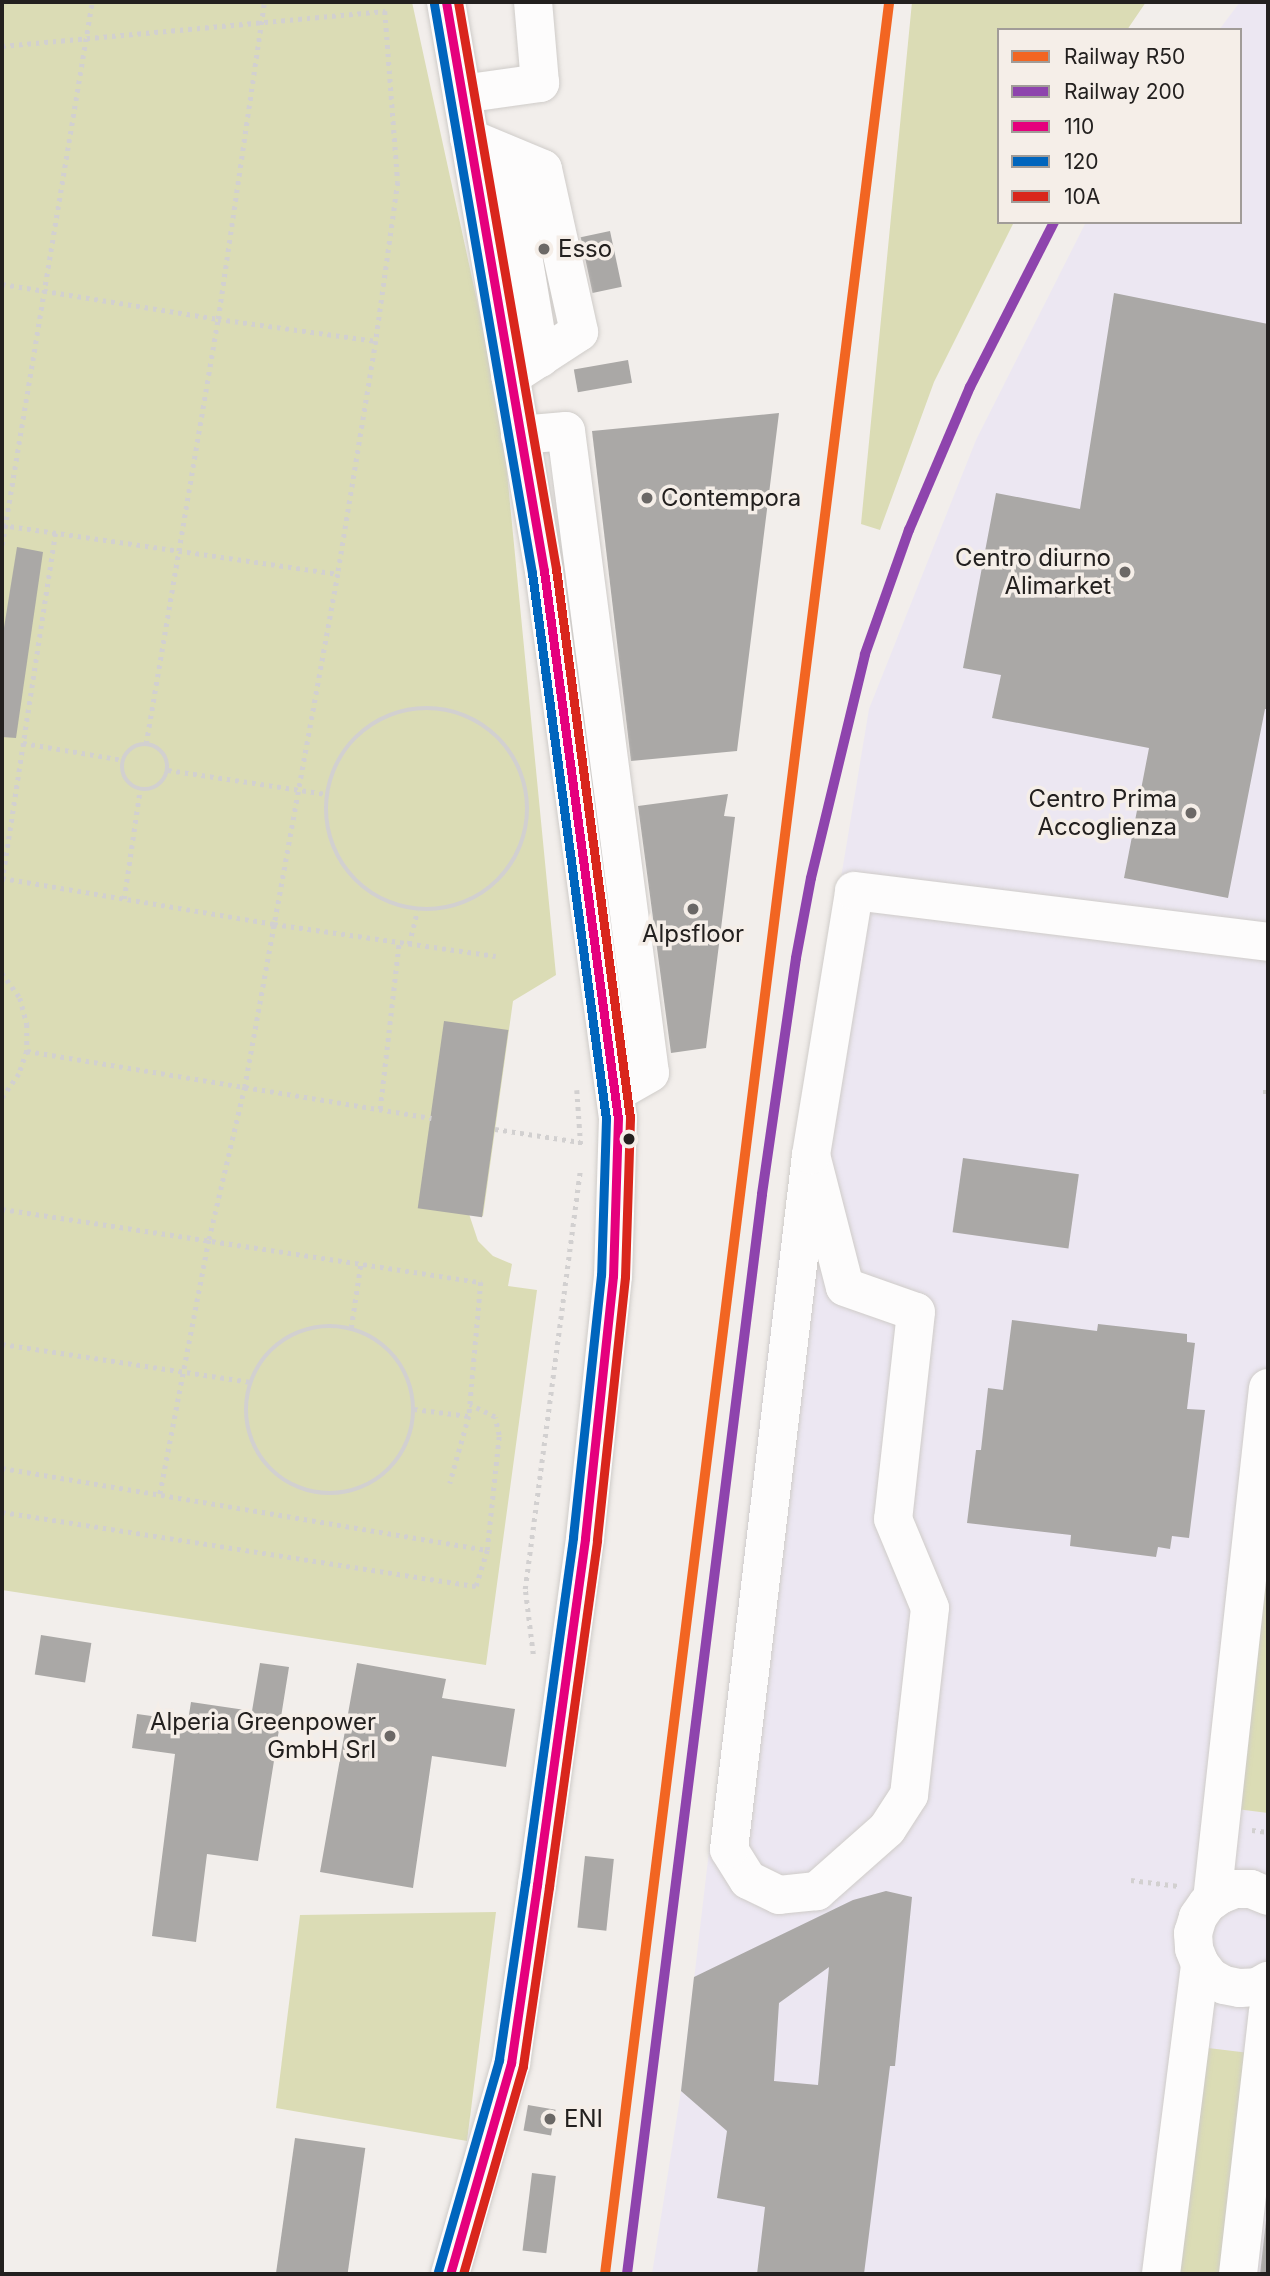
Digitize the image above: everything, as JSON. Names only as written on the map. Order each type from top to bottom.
[{"type":"street","points":[[446,2],[469,138],[525,367],[520,435],[544,570],[618,1118],[613,1276],[585,1539],[511,2063],[471,2209],[450,2274]]},
{"type":"street","points":[[462,94],[540,83],[533,2]]},
{"type":"street","points":[[469,138],[543,169],[579,332],[525,367]]},
{"type":"street","points":[[520,435],[566,431],[650,1073],[615,1093]]},
{"type":"street","points":[[573,784],[612,779]]},
{"type":"street","points":[[811,1155],[845,1287],[916,1312],[892,1519],[930,1608],[908,1795],[887,1829],[817,1891],[779,1895],[748,1880],[729,1849],[811,1155],[854,891],[1268,942]]},
{"type":"street","points":[[1212,1900],[1268,1388]]},
{"type":"street","points":[[1268,1896],[1251,1889],[1235,1889],[1212,1900],[1198,1917],[1193,1933],[1194,1949],[1200,1964],[1210,1977],[1224,1985],[1240,1989],[1257,1987],[1268,1981]]},
{"type":"street","points":[[1161,2274],[1200,1964]]},
{"type":"street","points":[[1238,2274],[1268,2012]]},
{"type":"street","points":[[471,2209],[474,2274]]},
{"type":"path","points":[[2,545],[3,525],[92,2]]},
{"type":"path","points":[[146,744],[218,320],[264,2]]},
{"type":"path","points":[[2,46],[385,11],[398,182],[376,341],[338,573],[245,1087],[209,1240],[160,1495]]},
{"type":"path","points":[[2,284],[218,320],[376,341]]},
{"type":"path","points":[[3,525],[338,573]]},
{"type":"path","points":[[55,533],[2,879],[274,924],[496,956]]},
{"type":"path","points":[[415,707],[449,709],[481,722],[507,745],[523,775],[530,808],[524,842],[508,872],[482,895],[451,908],[417,911],[385,902],[357,884],[337,858],[326,827],[326,793],[336,762],[356,736],[383,717],[415,707]]},
{"type":"path","points":[[23,743],[123,760]]},
{"type":"path","points":[[146,744],[154,745],[165,755],[168,770],[166,777],[155,788],[140,789],[127,782],[122,768],[123,760],[132,748],[146,744]]},
{"type":"path","points":[[168,770],[326,793]]},
{"type":"path","points":[[124,899],[140,789]]},
{"type":"path","points":[[409,944],[417,911]]},
{"type":"path","points":[[380,1109],[399,942]]},
{"type":"path","points":[[2,973],[20,998],[27,1024],[27,1051],[19,1074],[2,1098]]},
{"type":"path","points":[[27,1051],[431,1118]]},
{"type":"path","points":[[577,1081],[581,1150]]},
{"type":"path","points":[[495,1129],[580,1142]]},
{"type":"path","points":[[534,1665],[525,1590],[581,1159]]},
{"type":"path","points":[[2,1209],[481,1282],[469,1416],[450,1483]]},
{"type":"path","points":[[351,1328],[361,1262]]},
{"type":"path","points":[[326,1325],[351,1328],[376,1339],[396,1358],[409,1382],[414,1409],[410,1435],[398,1459],[379,1478],[356,1490],[329,1494],[303,1490],[279,1478],[261,1459],[249,1435],[245,1409],[250,1382],[261,1360],[279,1342],[301,1330],[326,1325]]},
{"type":"path","points":[[2,1345],[250,1382]]},
{"type":"path","points":[[2,1512],[476,1586],[487,1550],[499,1435],[495,1418],[470,1405]]},
{"type":"path","points":[[414,1409],[469,1416]]},
{"type":"path","points":[[2,1468],[487,1550]]},
{"type":"shaded area","points":[[1240,2],[1268,2],[1268,2274],[652,2274],[681,2091],[779,1252],[869,709],[976,440],[1085,224],[1242,224],[1242,28],[1220,28]]},
{"type":"green space","points":[[2,2],[412,2],[501,411],[556,975],[513,1001],[483,1216],[469,1214],[478,1241],[493,1256],[512,1264],[508,1286],[537,1290],[486,1665],[2,1590]]},
{"type":"green space","points":[[912,2],[1146,2],[1128,28],[997,28],[997,224],[1013,224],[934,382],[880,530],[861,524]]},
{"type":"green space","points":[[1268,1488],[1268,1813],[1229,1808]]},
{"type":"green space","points":[[496,1912],[467,2141],[276,2108],[300,1915]]},
{"type":"green space","points":[[1200,2047],[1260,2054],[1233,2274],[1172,2274]]},
{"type":"building","points":[[610,231],[622,287],[593,293],[581,237]]},
{"type":"building","points":[[1114,293],[1268,324],[1268,709],[1265,709],[1228,898],[1124,878],[1149,748],[992,718],[1001,675],[963,668],[996,493],[1080,509]]},
{"type":"building","points":[[628,360],[632,383],[578,392],[574,370]]},
{"type":"building","points":[[779,413],[737,751],[631,761],[592,431]]},
{"type":"building","points":[[17,547],[43,552],[16,738],[2,737],[2,640]]},
{"type":"building","points":[[728,794],[724,816],[735,817],[706,1048],[671,1053],[638,806]]},
{"type":"building","points":[[444,1021],[508,1030],[482,1217],[418,1208]]},
{"type":"building","points":[[963,1158],[1079,1174],[1068,1249],[953,1232]]},
{"type":"building","points":[[1012,1320],[1097,1331],[1098,1324],[1187,1334],[1187,1342],[1195,1343],[1187,1409],[1205,1410],[1189,1538],[1172,1536],[1170,1549],[1158,1547],[1156,1557],[1070,1546],[1071,1535],[967,1523],[976,1450],[981,1450],[988,1388],[1003,1390]]},
{"type":"building","points":[[41,1635],[91,1643],[85,1682],[35,1675]]},
{"type":"building","points":[[260,1663],[289,1667],[258,1861],[207,1854],[196,1942],[152,1936],[175,1754],[132,1748],[137,1714],[188,1721],[191,1702],[252,1711]]},
{"type":"building","name":"Alperia Greenpower GmbH Srl","points":[[357,1663],[446,1679],[442,1698],[515,1709],[506,1767],[432,1756],[413,1888],[320,1872]]},
{"type":"building","points":[[585,1856],[614,1859],[606,1931],[577,1928]]},
{"type":"building","points":[[886,1891],[912,1897],[895,2066],[890,2066],[864,2274],[757,2274],[765,2207],[717,2198],[727,2131],[681,2091],[694,1977],[853,1900]],"holes":[[[829,1967],[818,2085],[774,2081],[779,2003]]]},
{"type":"building","points":[[528,2105],[556,2110],[551,2135],[523,2131]]},
{"type":"building","points":[[295,2138],[365,2148],[348,2274],[276,2274]]},
{"type":"building","points":[[532,2173],[556,2176],[546,2253],[522,2250]]},
{"type":"building","points":[[1268,2202],[1268,2274],[1260,2274]]},
{"type":"rail line","name":"R50","points":[[605,2274],[889,2]]},
{"type":"rail line","name":"200","points":[[627,2274],[762,1194],[796,958],[811,878],[865,654],[909,530],[970,387],[1053,224]]},
{"type":"transit line","name":"110","points":[[446,2],[544,571],[618,1118],[613,1276],[585,1539],[537,1885],[511,2063],[450,2274]]},
{"type":"transit line","name":"10A","points":[[458,2],[556,569],[630,1118],[625,1277],[597,1541],[549,1887],[523,2066],[463,2274]]},
{"type":"transit line","name":"120","points":[[434,4],[532,573],[606,1119],[601,1275],[573,1538],[525,1883],[499,2060],[438,2271]]},
{"type":"place","name":"Esso","points":[[544,249]]},
{"type":"place","name":"Contempora","points":[[647,498]]},
{"type":"place","name":"Centro diurno Alimarket","points":[[1125,572]]},
{"type":"place","name":"Centro Prima Accoglienza","points":[[1191,813]]},
{"type":"place","name":"Alpsfloor","points":[[693,909]]},
{"type":"place","name":"Alperia Greenpower GmbH Srl","points":[[390,1736]]},
{"type":"place","name":"ENI","points":[[550,2119]]}]
